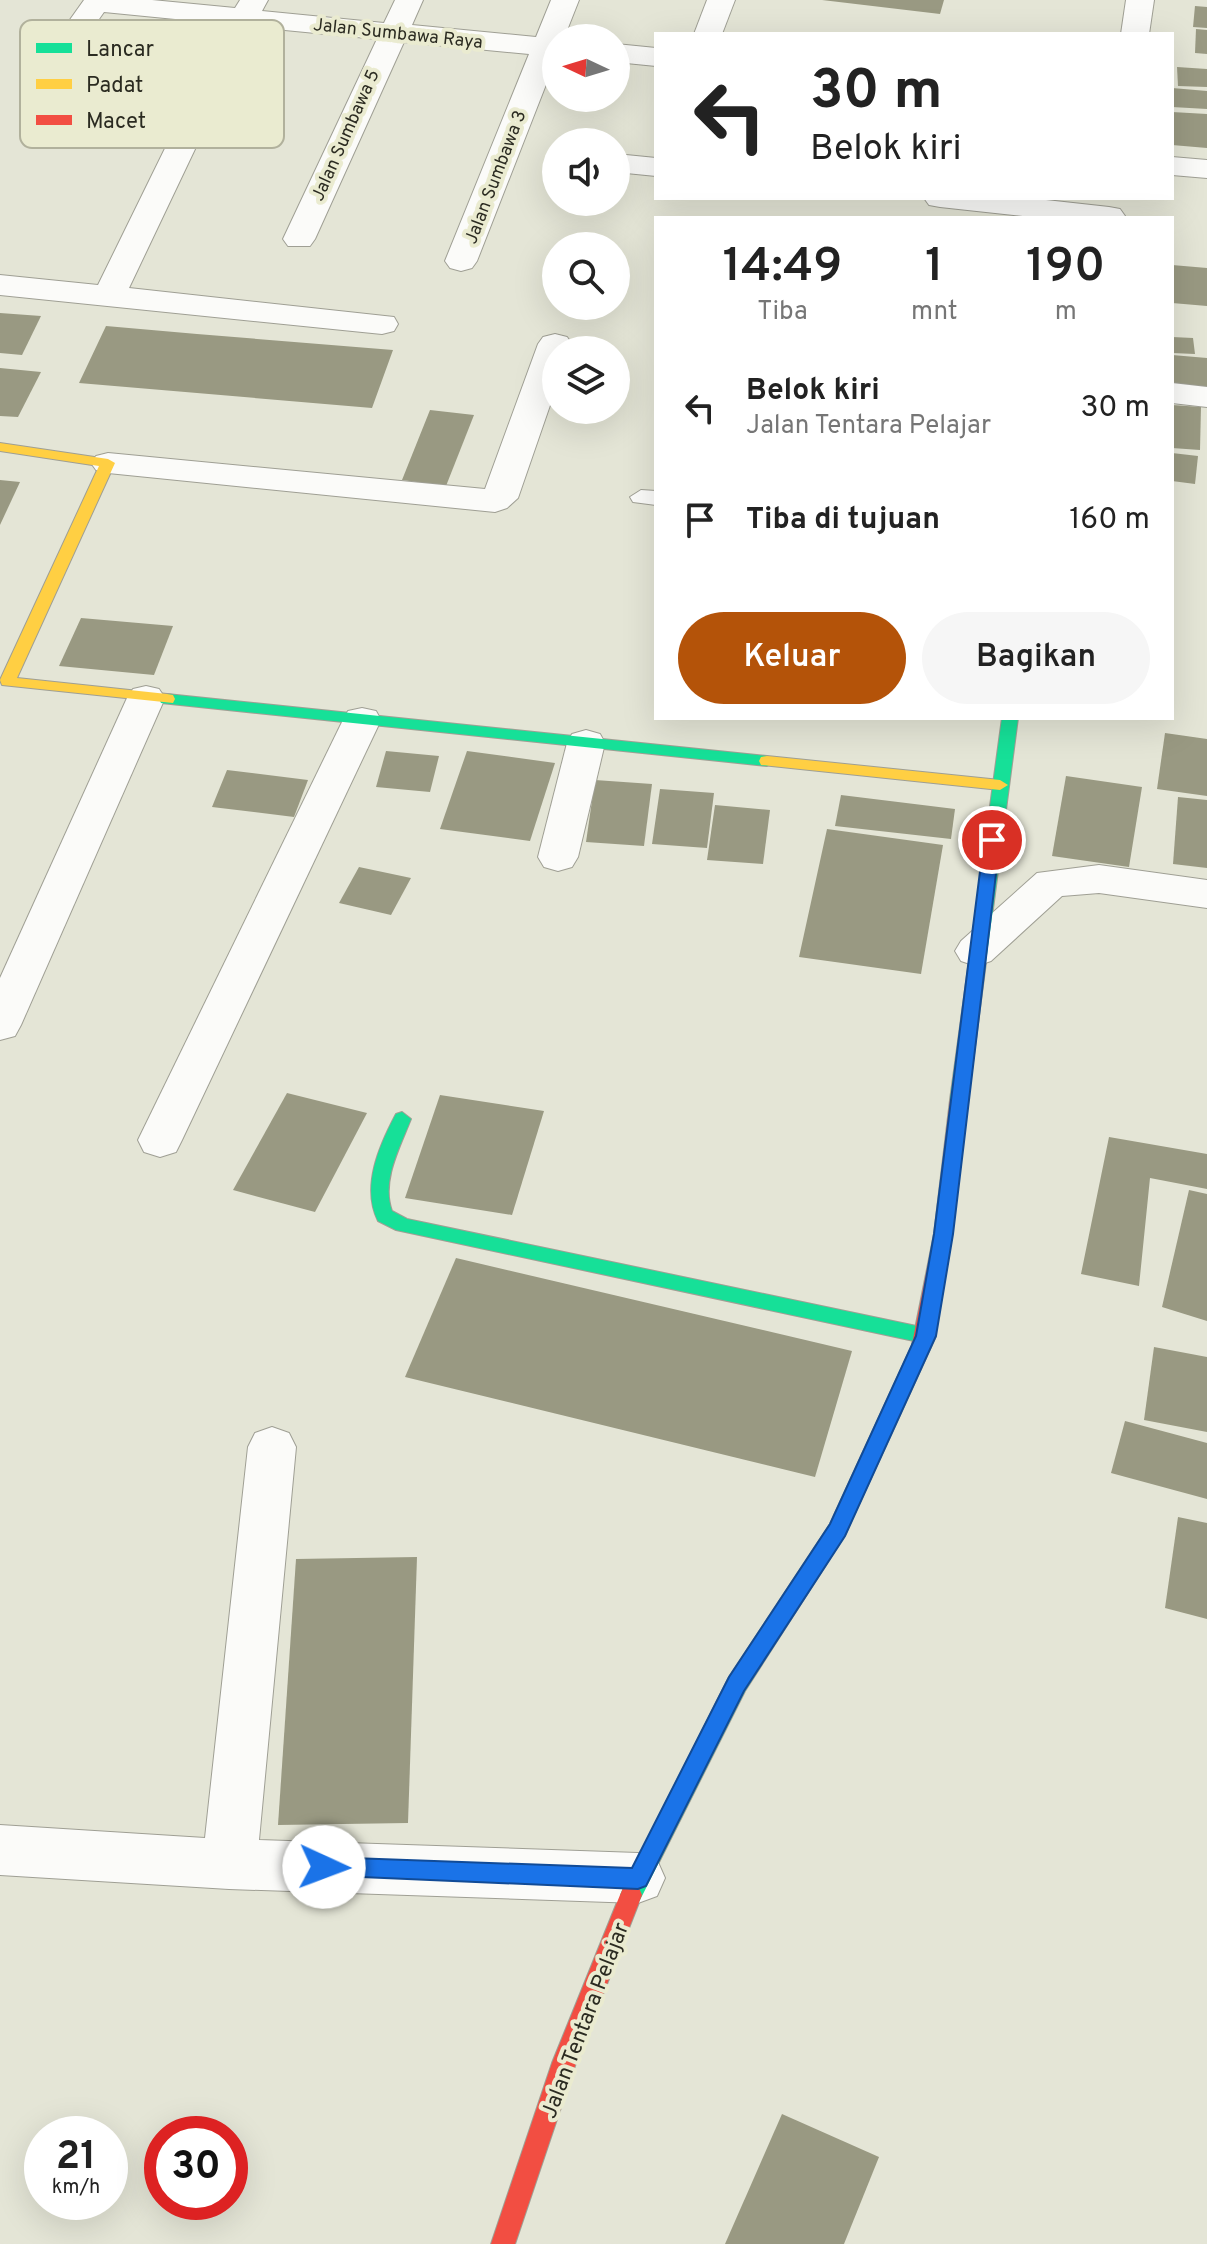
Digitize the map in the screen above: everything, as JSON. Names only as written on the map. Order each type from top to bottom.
[{"type":"street","name":"Jalan Sumbawa 5","points":[[299,239],[409,0]]},
{"type":"street","name":"Jalan Sumbawa 3","points":[[558,24],[565,0]]},
{"type":"street","points":[[709,32],[721,0]]},
{"type":"street","points":[[1135,32],[1140,0]]},
{"type":"street","name":"Jalan Sumbawa Raya","points":[[97,2],[249,9],[392,32],[542,47]]},
{"type":"street","points":[[84,20],[97,2]]},
{"type":"street","points":[[630,54],[654,57]]},
{"type":"street","name":"Jalan Sumbawa 3","points":[[461,261],[542,67]]},
{"type":"street","points":[[109,296],[181,148]]},
{"type":"street","points":[[630,164],[654,167]]},
{"type":"street","points":[[1174,166],[1207,169]]},
{"type":"street","points":[[966,200],[1110,211]]},
{"type":"street","points":[[0,285],[382,324]]},
{"type":"street","points":[[0,447],[108,463],[495,501],[500,498],[542,380]]},
{"type":"street","points":[[1174,393],[1207,397]]},
{"type":"street","points":[[108,463],[4,682],[1000,785]]},
{"type":"street","points":[[0,1025],[146,698]]},
{"type":"street","points":[[160,1140],[362,720]]},
{"type":"street","name":"Jalan Tentara Pelajar","points":[[503,2244],[564,2063],[638,1878],[737,1684],[838,1529],[926,1336],[945,1219],[976,951],[1010,720]]},
{"type":"street","points":[[558,857],[586,743]]},
{"type":"street","points":[[976,951],[1051,883],[1099,879],[1207,894]]},
{"type":"street","points":[[402,1119],[378,1190],[378,1204],[385,1216],[403,1225],[926,1336]]},
{"type":"street","points":[[229,1864],[272,1447]]},
{"type":"street","points":[[0,1850],[229,1864],[638,1878]]},
{"type":"building","points":[[822,0],[944,0],[940,14]]},
{"type":"building","points":[[1195,6],[1207,7],[1207,28],[1193,27]]},
{"type":"building","points":[[1196,29],[1207,30],[1207,54],[1195,53]]},
{"type":"building","points":[[1177,67],[1207,69],[1207,87],[1178,86]]},
{"type":"building","points":[[1174,88],[1207,91],[1207,109],[1174,107]]},
{"type":"building","points":[[1174,112],[1207,114],[1207,148],[1174,145]]},
{"type":"building","points":[[1174,265],[1207,268],[1207,306],[1174,303]]},
{"type":"building","points":[[0,313],[41,316],[22,355],[0,353]]},
{"type":"building","points":[[106,326],[393,350],[372,408],[79,383]]},
{"type":"building","points":[[1174,337],[1193,338],[1195,354],[1174,353]]},
{"type":"building","points":[[1174,355],[1207,358],[1207,391],[1174,388]]},
{"type":"building","points":[[0,368],[41,372],[18,417],[0,416]]},
{"type":"building","points":[[1174,405],[1201,407],[1200,450],[1174,448]]},
{"type":"building","points":[[430,410],[474,415],[446,486],[402,480]]},
{"type":"building","points":[[1174,453],[1198,456],[1195,484],[1174,481]]},
{"type":"building","points":[[0,480],[20,482],[0,525]]},
{"type":"building","points":[[81,618],[173,626],[154,675],[59,666]]},
{"type":"building","points":[[1165,733],[1207,739],[1207,796],[1157,789]]},
{"type":"building","points":[[386,751],[439,756],[430,792],[376,787]]},
{"type":"building","points":[[467,751],[555,763],[530,841],[440,829]]},
{"type":"building","points":[[227,770],[308,780],[294,817],[212,807]]},
{"type":"building","points":[[1066,776],[1142,787],[1129,867],[1052,856]]},
{"type":"building","points":[[595,780],[652,784],[644,846],[586,842]]},
{"type":"building","points":[[660,789],[714,793],[707,848],[652,844]]},
{"type":"building","points":[[841,795],[955,809],[951,839],[835,826]]},
{"type":"building","points":[[1178,797],[1207,800],[1207,868],[1173,864]]},
{"type":"building","points":[[715,805],[770,810],[763,864],[707,860]]},
{"type":"building","points":[[827,829],[943,845],[921,974],[799,957]]},
{"type":"building","points":[[359,867],[411,878],[391,915],[339,903]]},
{"type":"building","points":[[287,1093],[367,1113],[315,1212],[233,1190]]},
{"type":"building","points":[[440,1095],[544,1111],[512,1215],[405,1198]]},
{"type":"building","points":[[1109,1137],[1207,1154],[1207,1189],[1150,1178],[1139,1286],[1081,1274]]},
{"type":"building","points":[[1189,1190],[1207,1194],[1207,1321],[1162,1307]]},
{"type":"building","points":[[456,1258],[852,1351],[815,1477],[405,1377]]},
{"type":"building","points":[[1154,1347],[1207,1357],[1207,1432],[1144,1420]]},
{"type":"building","points":[[1125,1421],[1207,1443],[1207,1499],[1111,1473]]},
{"type":"building","points":[[1178,1517],[1207,1523],[1207,1619],[1165,1608]]},
{"type":"building","points":[[417,1557],[408,1823],[278,1825],[296,1559]]},
{"type":"building","points":[[782,2114],[879,2157],[844,2244],[725,2244]]},
{"type":"traffic: fast","points":[[167,699],[767,761]]},
{"type":"traffic: fast","points":[[959,1100],[1010,720]]},
{"type":"traffic: fast","points":[[402,1119],[384,1168],[380,1193],[385,1216],[403,1225],[926,1336]]},
{"type":"traffic: fast","points":[[631,1895],[737,1684],[838,1529],[922,1344]]},
{"type":"traffic: slow","points":[[0,447],[108,463],[7,682],[167,699]]},
{"type":"traffic: slow","points":[[767,761],[1000,785]]},
{"type":"traffic: jam","points":[[922,1344],[943,1234],[959,1100]]},
{"type":"traffic: jam","points":[[503,2244],[564,2063],[631,1895]]},
{"type":"route","points":[[324,1867],[638,1878],[737,1684],[838,1529],[926,1336],[943,1234],[992,840]]}]
